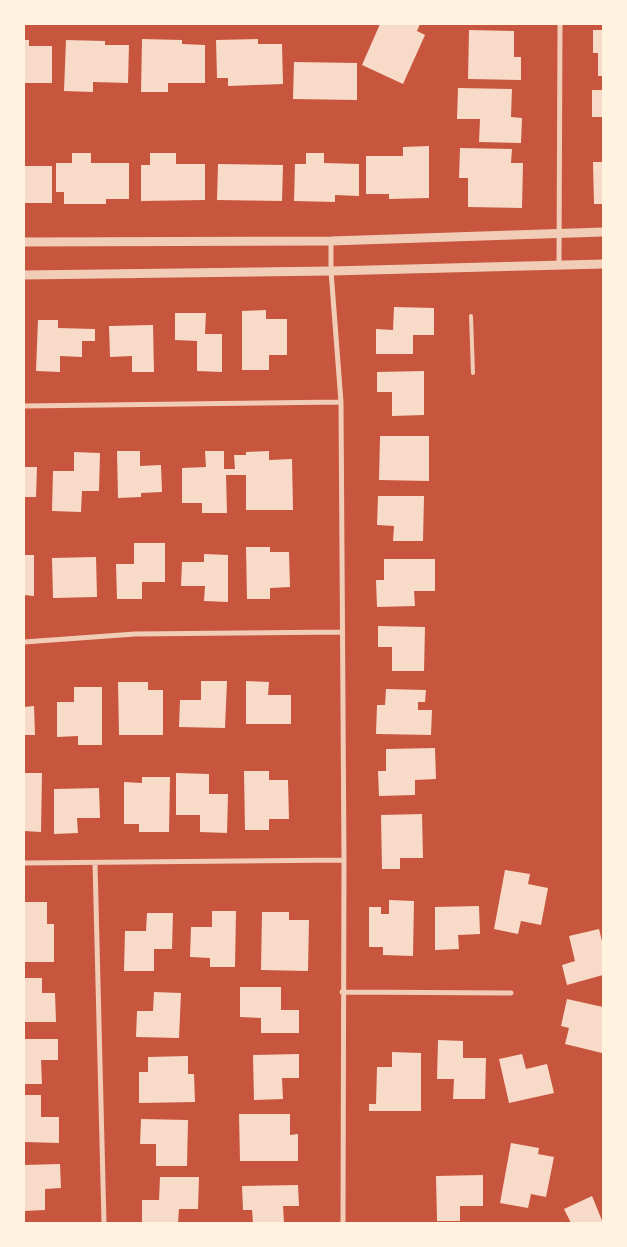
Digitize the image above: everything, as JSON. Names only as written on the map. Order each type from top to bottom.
[{"type":"street","points":[[559,264],[560,24]]},
{"type":"street","points":[[24,242],[332,241],[603,232]]},
{"type":"street","points":[[332,241],[331,271],[341,402],[344,860],[342,992],[343,1223]]},
{"type":"street","points":[[24,275],[331,271],[603,264]]},
{"type":"street","points":[[24,406],[341,402]]},
{"type":"street","points":[[24,642],[134,634],[342,632]]},
{"type":"street","points":[[24,864],[344,860]]},
{"type":"street","points":[[95,863],[104,1223]]},
{"type":"street","points":[[342,992],[511,993]]},
{"type":"lane","points":[[472,316],[473,373]]},
{"type":"building","points":[[380,24],[420,24],[417,31],[425,35],[403,84],[362,65]]},
{"type":"building","points":[[469,30],[514,31],[514,57],[521,57],[521,80],[468,79]]},
{"type":"building","points":[[593,30],[603,30],[603,76],[598,76],[598,53],[593,53]]},
{"type":"building","points":[[142,39],[182,40],[182,44],[205,45],[205,83],[168,83],[168,92],[141,92]]},
{"type":"building","points":[[258,39],[258,44],[282,44],[283,84],[228,86],[228,78],[217,78],[216,40]]},
{"type":"building","points":[[24,40],[29,40],[29,46],[52,46],[52,83],[24,83]]},
{"type":"building","points":[[66,40],[105,41],[105,45],[129,45],[128,83],[93,82],[93,92],[64,91]]},
{"type":"building","points":[[294,62],[357,63],[357,100],[293,99]]},
{"type":"building","points":[[458,88],[512,89],[511,117],[522,118],[521,143],[479,142],[480,119],[457,119]]},
{"type":"building","points":[[592,90],[603,90],[603,117],[592,117]]},
{"type":"building","points":[[429,146],[429,198],[389,199],[389,194],[366,194],[366,156],[403,156],[403,147]]},
{"type":"building","points":[[460,148],[512,149],[511,163],[523,163],[522,208],[468,207],[468,178],[459,178]]},
{"type":"building","points":[[72,153],[91,153],[91,163],[129,163],[129,199],[106,199],[106,204],[64,204],[64,192],[56,192],[56,163],[72,163]]},
{"type":"building","points":[[150,153],[176,153],[176,164],[205,164],[205,200],[141,201],[141,165],[150,165]]},
{"type":"building","points":[[306,153],[324,153],[324,163],[359,164],[359,196],[335,195],[335,202],[294,201],[295,164],[306,164]]},
{"type":"building","points":[[593,162],[603,162],[603,204],[594,204]]},
{"type":"building","points":[[218,164],[283,165],[282,201],[217,200]]},
{"type":"building","points":[[24,166],[52,166],[52,203],[24,203]]},
{"type":"building","points":[[394,307],[434,308],[434,335],[413,335],[413,354],[376,354],[376,329],[393,330]]},
{"type":"building","points":[[266,310],[266,319],[287,319],[287,355],[269,355],[269,370],[242,370],[242,311]]},
{"type":"building","points":[[175,313],[206,313],[205,334],[222,334],[222,372],[197,371],[197,341],[175,340]]},
{"type":"building","points":[[38,320],[58,320],[58,328],[95,329],[95,341],[82,341],[82,357],[60,356],[60,372],[36,371]]},
{"type":"building","points":[[153,325],[154,372],[132,372],[132,356],[110,357],[109,326]]},
{"type":"building","points":[[424,371],[424,415],[392,416],[392,392],[377,392],[377,372]]},
{"type":"building","points":[[380,436],[429,436],[429,481],[379,480]]},
{"type":"building","points":[[117,451],[140,451],[140,466],[161,465],[162,492],[141,493],[141,497],[118,498]]},
{"type":"building","points":[[205,451],[224,451],[224,469],[235,469],[234,455],[246,455],[246,452],[269,451],[269,460],[292,459],[293,510],[246,510],[246,475],[226,475],[227,513],[202,513],[202,503],[182,503],[182,468],[206,467]]},
{"type":"building","points":[[74,452],[100,453],[99,491],[82,491],[81,512],[52,511],[53,471],[74,471]]},
{"type":"building","points":[[24,467],[37,467],[36,497],[24,497]]},
{"type":"building","points":[[378,496],[424,496],[423,541],[393,541],[394,526],[377,525]]},
{"type":"building","points":[[134,543],[165,543],[165,582],[142,582],[142,599],[117,599],[116,564],[134,564]]},
{"type":"building","points":[[246,547],[270,547],[270,552],[289,552],[290,587],[270,588],[270,599],[247,599]]},
{"type":"building","points":[[204,554],[228,555],[228,602],[204,601],[205,586],[181,586],[182,562],[204,562]]},
{"type":"building","points":[[24,555],[34,555],[34,596],[24,595]]},
{"type":"building","points":[[96,557],[97,597],[53,598],[52,558]]},
{"type":"building","points":[[384,559],[435,559],[435,591],[414,591],[415,606],[377,607],[376,580],[384,580]]},
{"type":"building","points":[[378,626],[425,627],[424,671],[392,671],[392,647],[378,647]]},
{"type":"building","points":[[201,681],[227,681],[225,728],[179,727],[180,700],[201,700]]},
{"type":"building","points":[[246,681],[269,682],[268,695],[291,695],[291,724],[246,724]]},
{"type":"building","points":[[118,682],[148,682],[148,690],[163,690],[163,735],[119,735]]},
{"type":"building","points":[[74,687],[102,687],[102,745],[78,745],[78,736],[57,737],[57,702],[74,702]]},
{"type":"building","points":[[386,689],[426,690],[425,702],[418,702],[418,710],[432,710],[431,735],[376,734],[377,705],[385,705]]},
{"type":"building","points":[[34,706],[35,735],[24,735],[24,707]]},
{"type":"building","points":[[435,748],[436,779],[415,780],[415,795],[379,796],[378,771],[386,771],[386,749]]},
{"type":"building","points":[[244,771],[269,771],[269,780],[288,780],[289,819],[269,819],[269,830],[245,830]]},
{"type":"building","points":[[24,773],[42,773],[41,832],[24,831]]},
{"type":"building","points":[[176,773],[209,774],[209,794],[228,794],[227,833],[200,832],[200,815],[176,815]]},
{"type":"building","points":[[142,777],[170,777],[169,832],[139,832],[139,824],[124,824],[124,782],[142,783]]},
{"type":"building","points":[[99,788],[100,818],[77,818],[78,833],[54,834],[54,789]]},
{"type":"building","points":[[422,814],[423,858],[400,858],[400,869],[382,869],[381,815]]},
{"type":"building","points":[[505,870],[530,874],[528,884],[548,888],[541,925],[521,921],[518,934],[494,929]]},
{"type":"building","points":[[389,900],[414,901],[413,956],[383,955],[383,947],[369,947],[369,907],[381,907],[381,914],[389,914]]},
{"type":"building","points":[[24,902],[47,902],[47,924],[54,924],[54,962],[24,962]]},
{"type":"building","points":[[479,906],[480,934],[458,935],[459,949],[435,950],[435,907]]},
{"type":"building","points":[[212,911],[236,911],[235,967],[210,967],[210,958],[190,957],[191,927],[212,927]]},
{"type":"building","points":[[262,912],[289,912],[289,920],[309,920],[308,971],[261,970]]},
{"type":"building","points":[[147,913],[173,913],[172,949],[154,949],[154,971],[124,971],[125,931],[146,931]]},
{"type":"building","points":[[599,929],[603,945],[603,975],[567,985],[562,965],[575,961],[569,936]]},
{"type":"building","points":[[24,978],[42,978],[42,993],[55,993],[56,1022],[24,1022]]},
{"type":"building","points":[[240,987],[281,987],[281,1010],[299,1010],[299,1033],[261,1033],[261,1018],[240,1017]]},
{"type":"building","points":[[154,992],[181,993],[179,1038],[136,1037],[137,1011],[153,1011]]},
{"type":"building","points":[[567,999],[603,1007],[602,1053],[565,1044],[569,1028],[561,1026]]},
{"type":"building","points":[[24,1039],[58,1039],[58,1060],[41,1060],[42,1084],[24,1084]]},
{"type":"building","points":[[438,1040],[463,1041],[463,1058],[486,1058],[485,1099],[453,1099],[454,1079],[437,1079]]},
{"type":"building","points":[[392,1052],[421,1053],[421,1111],[369,1111],[369,1104],[376,1104],[377,1067],[392,1067]]},
{"type":"building","points":[[299,1054],[299,1078],[282,1078],[283,1099],[254,1100],[253,1055]]},
{"type":"building","points":[[522,1054],[526,1069],[547,1064],[554,1093],[509,1103],[499,1059]]},
{"type":"building","points":[[188,1056],[188,1074],[194,1074],[195,1102],[139,1103],[139,1072],[148,1072],[148,1057]]},
{"type":"building","points":[[24,1095],[41,1095],[41,1117],[59,1117],[59,1143],[24,1142]]},
{"type":"building","points":[[239,1114],[290,1114],[290,1135],[298,1134],[298,1161],[240,1161]]},
{"type":"building","points":[[141,1119],[188,1120],[187,1166],[156,1166],[156,1144],[140,1144]]},
{"type":"building","points":[[511,1143],[539,1148],[538,1154],[554,1157],[546,1197],[531,1194],[528,1208],[500,1203]]},
{"type":"building","points":[[60,1164],[61,1188],[45,1189],[45,1210],[24,1211],[24,1165]]},
{"type":"building","points":[[483,1175],[483,1206],[460,1206],[460,1221],[437,1221],[436,1176]]},
{"type":"building","points":[[160,1177],[199,1177],[198,1209],[179,1209],[178,1223],[142,1223],[142,1200],[159,1200]]},
{"type":"building","points":[[298,1185],[299,1206],[283,1206],[284,1223],[253,1223],[252,1210],[243,1210],[242,1186]]},
{"type":"building","points":[[592,1196],[603,1223],[571,1223],[564,1209]]}]
